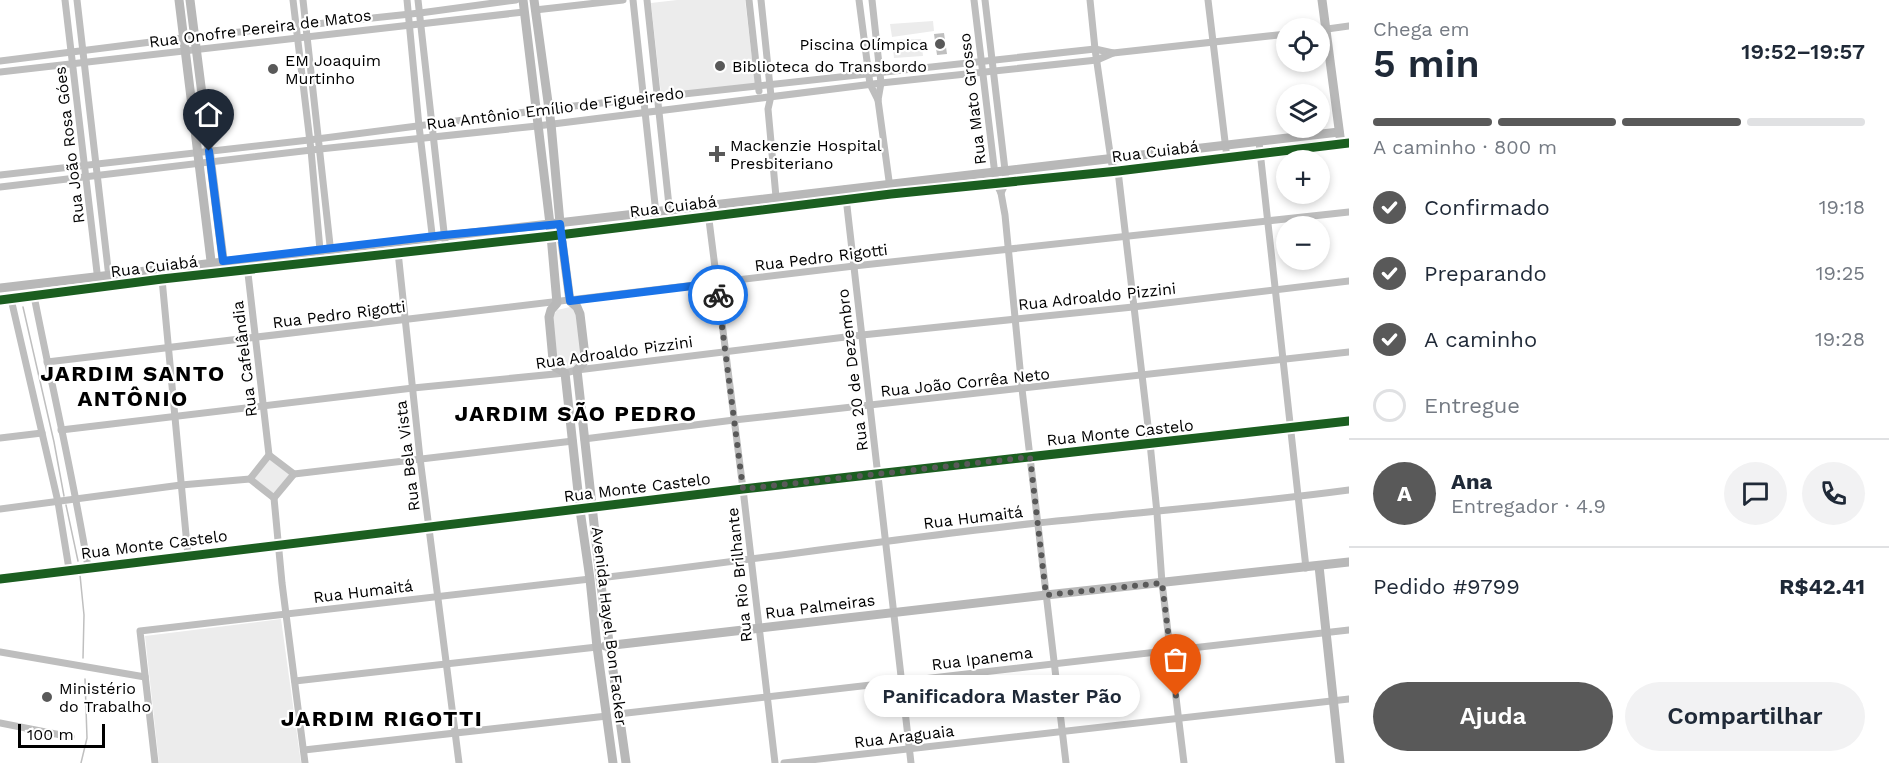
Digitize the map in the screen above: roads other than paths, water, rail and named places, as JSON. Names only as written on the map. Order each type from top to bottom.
[{"type":"street","name":"Rua João Rosa Góes","points":[[65,0],[99,288]]},
{"type":"street","name":"Rua João Rosa Góes","points":[[77,0],[110,286]]},
{"type":"street","points":[[179,0],[213,274]]},
{"type":"street","points":[[190,0],[225,272]]},
{"type":"street","points":[[293,0],[311,150],[321,261]]},
{"type":"street","points":[[303,0],[332,260]]},
{"type":"street","points":[[407,0],[434,248]]},
{"type":"street","points":[[418,0],[446,246]]},
{"type":"street","name":"Rua Onofre Pereira de Matos","points":[[0,61],[516,0]]},
{"type":"street","name":"Avenida Hayel Bon Facker","points":[[523,0],[537,126],[555,224],[561,234],[570,301],[577,307],[580,314],[585,356],[577,370],[584,439],[600,578],[626,763]]},
{"type":"street","points":[[534,5],[623,0]]},
{"type":"street","points":[[633,0],[657,223]]},
{"type":"street","points":[[647,0],[671,220]]},
{"type":"street","points":[[749,0],[760,97],[768,109]]},
{"type":"street","points":[[760,0],[771,96],[768,109],[777,208]]},
{"type":"street","points":[[859,0],[868,74],[878,100]]},
{"type":"street","points":[[872,0],[881,83],[878,100],[891,194]]},
{"type":"street","name":"Rua Mato Grosso","points":[[974,0],[983,71],[1000,170]]},
{"type":"street","name":"Rua Mato Grosso","points":[[985,0],[1014,319],[1066,763]]},
{"type":"street","points":[[1090,0],[1111,160],[1112,165],[1118,171],[1150,443],[1162,583],[1184,763]]},
{"type":"street","points":[[1208,0],[1227,158]]},
{"type":"street","points":[[1323,0],[1323,18]]},
{"type":"street","name":"Avenida Hayel Bon Facker","points":[[534,5],[551,124],[555,224],[551,236],[557,303],[549,317],[553,360],[555,367],[565,373],[580,510],[613,763]]},
{"type":"street","name":"Rua Onofre Pereira de Matos","points":[[0,72],[524,12]]},
{"type":"street","points":[[1330,29],[1349,26]]},
{"type":"street","name":"Rua Antônio Emílio de Figueiredo","points":[[0,175],[880,72],[1095,50],[1113,53],[1276,35]]},
{"type":"street","name":"Rua Antônio Emílio de Figueiredo","points":[[0,187],[421,137],[537,126],[870,84],[1097,60],[1113,53]]},
{"type":"street","points":[[1330,64],[1345,144]]},
{"type":"street","name":"Rua Cuiabá","points":[[0,300],[213,274],[320,250],[1000,170],[1111,160],[1344,131]]},
{"type":"street","points":[[1259,142],[1306,568]]},
{"type":"street","name":"Rua Cuiabá","points":[[0,288],[223,261],[247,265],[332,260],[551,236],[891,194],[1118,171],[1345,144]]},
{"type":"street","name":"Rua 20 de Dezembro","points":[[845,189],[911,763]]},
{"type":"street","name":"Rua Rio Brilhante","points":[[708,205],[775,763]]},
{"type":"street","name":"Rua Pedro Rigotti","points":[[47,362],[854,266],[1349,212]]},
{"type":"street","points":[[628,215],[630,226]]},
{"type":"street","name":"Rua Bela Vista","points":[[398,252],[420,458],[459,763]]},
{"type":"street","name":"Rua Cafelândia","points":[[247,265],[269,455]]},
{"type":"street","points":[[162,279],[188,556]]},
{"type":"street","name":"Rua Adroaldo Pizzini","points":[[61,430],[412,388],[565,373],[862,335],[1349,282]]},
{"type":"street","points":[[34,296],[88,567]]},
{"type":"street","points":[[11,299],[58,502],[69,569]]},
{"type":"street","name":"Rua João Corrêa Neto","points":[[584,439],[734,420],[1349,352]]},
{"type":"street","name":"Rua Monte Castelo","points":[[0,579],[743,489],[1349,421]]},
{"type":"street","points":[[0,438],[42,433]]},
{"type":"street","points":[[305,763],[274,498],[294,474],[573,441]]},
{"type":"street","points":[[250,479],[269,455],[294,474]]},
{"type":"street","points":[[0,509],[181,485],[250,479],[274,498]]},
{"type":"street","name":"Rua Humaitá","points":[[600,578],[885,541],[1039,523],[1157,513],[1349,490]]},
{"type":"street","name":"Rua Palmeiras","points":[[295,681],[1349,562]]},
{"type":"street","points":[[1319,566],[1340,763]]},
{"type":"street","name":"Rua Humaitá","points":[[145,677],[140,632],[590,579]]},
{"type":"street","name":"Rua Ipanema","points":[[618,714],[1349,630]]},
{"type":"street","points":[[0,652],[145,677],[155,763]]},
{"type":"street","name":"Rua Araguaia","points":[[784,763],[1349,699]]},
{"type":"street","points":[[304,750],[606,716]]},
{"type":"street","points":[[0,723],[71,737]]},
{"type":"waterway","points":[[23,307],[64,496]]},
{"type":"waterway","points":[[66,505],[78,561]]},
{"type":"waterway","points":[[80,575],[84,615],[83,658]]},
{"type":"waterway","points":[[81,763],[87,738],[85,679]]},
{"type":"place","name":"Piscina Olímpica","points":[[940,44]]},
{"type":"place","name":"Biblioteca do Transbordo","points":[[720,66]]},
{"type":"place","name":"EM Joaquim Murtinho","points":[[273,69]]},
{"type":"place","name":"Mackenzie Hospital Presbiteriano","points":[[717,154]]},
{"type":"place","name":"Panificadora Master Pão","points":[[1176,696]]},
{"type":"place","name":"Ministério do Trabalho","points":[[47,697]]},
{"type":"district","name":"JARDIM SANTO ANTÔNIO","points":[[133,386]]},
{"type":"district","name":"JARDIM SÃO PEDRO","points":[[576,413]]},
{"type":"district","name":"JARDIM RIGOTTI","points":[[382,718]]}]
